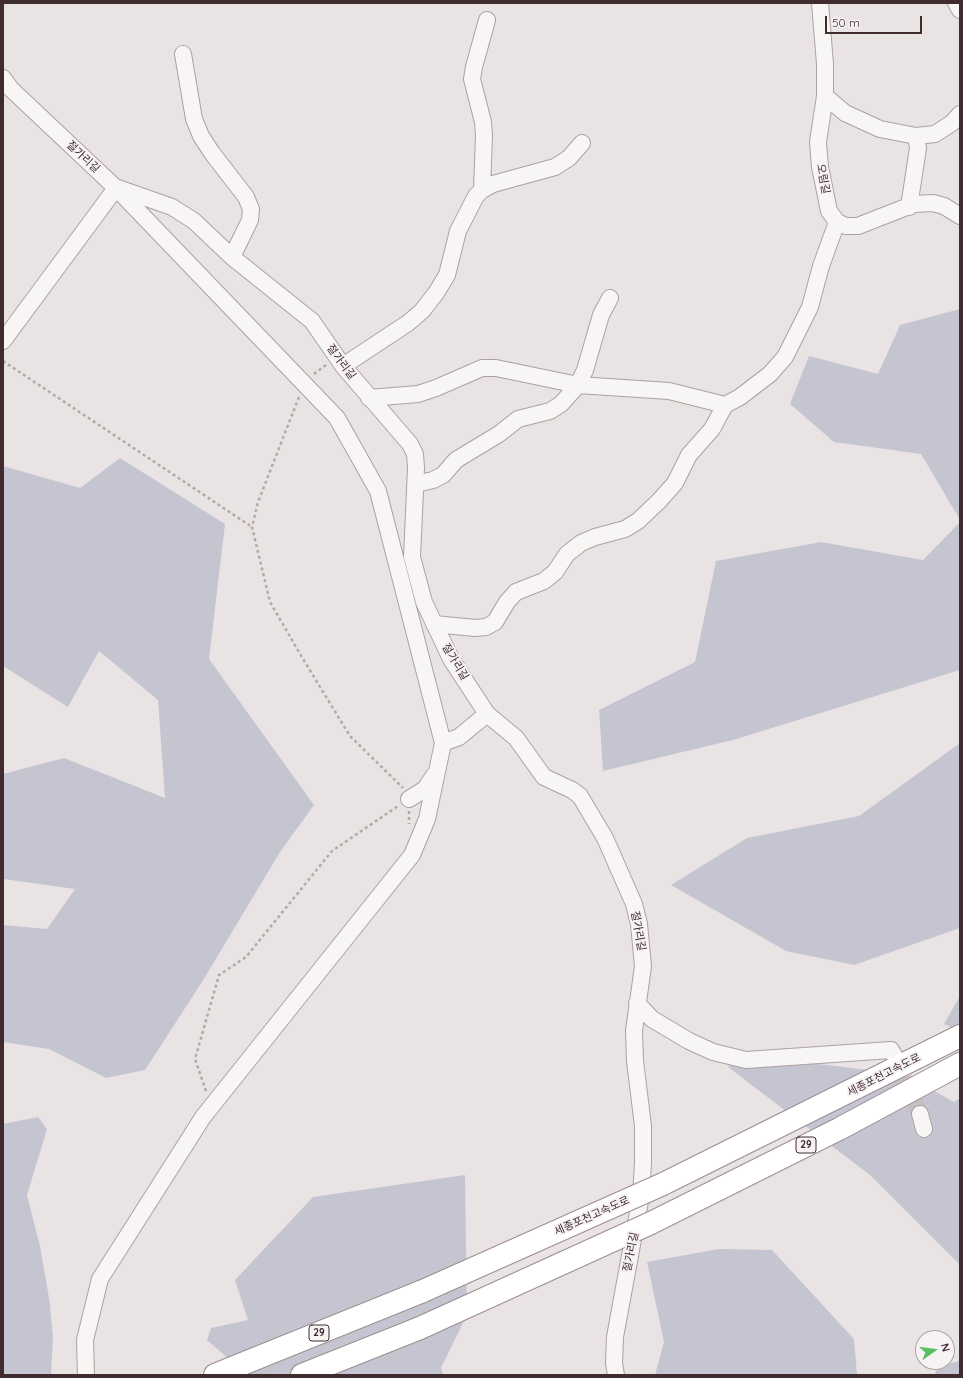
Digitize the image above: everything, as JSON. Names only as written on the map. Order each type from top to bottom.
[{"type":"highway","name":"세종포천고속도로","points":[[215,1375],[423,1291],[663,1184],[960,1036]]},
{"type":"highway","name":"29","points":[[302,1375],[420,1328],[651,1223],[839,1129],[960,1064]]},
{"type":"street","name":"오림길","points":[[820,3],[825,64],[825,96],[818,142],[820,167],[829,211],[836,222]]},
{"type":"street","points":[[956,3],[960,10]]},
{"type":"street","points":[[482,190],[484,129],[472,79],[487,20]]},
{"type":"street","points":[[183,54],[194,118],[199,130],[212,153],[246,197],[251,209],[250,220],[232,257]]},
{"type":"street","name":"절가리길","points":[[3,78],[11,89],[116,188],[172,207],[194,220],[232,257],[312,321],[340,362],[369,398],[410,444],[415,454],[416,484],[412,556],[424,602],[451,659],[487,714],[516,738],[544,777],[572,790],[580,796],[605,838],[634,904],[639,924],[643,966],[634,1031],[635,1061],[643,1126],[641,1196],[615,1337],[614,1362],[616,1375]]},
{"type":"street","points":[[825,96],[845,113],[880,129],[916,136],[935,134],[957,123]]},
{"type":"street","points":[[909,207],[918,148],[916,136]]},
{"type":"street","points":[[340,362],[408,323],[422,311],[436,293],[447,275],[458,231],[476,196],[482,190],[493,184],[555,166],[569,158],[582,143]]},
{"type":"street","points":[[3,341],[116,188],[337,418],[378,491],[443,743],[427,819],[412,855],[213,1103],[100,1279],[85,1340],[86,1375]]},
{"type":"street","points":[[434,624],[475,628],[486,627],[495,622],[507,602],[516,592],[544,581],[555,572],[567,554],[581,543],[594,537],[625,529],[638,521],[675,483],[689,455],[712,429],[725,405],[740,397],[770,374],[785,357],[810,307],[821,266],[836,222],[846,226],[858,226],[914,204],[933,203],[944,206],[960,216]]},
{"type":"street","points":[[416,484],[433,480],[443,474],[456,460],[499,434],[518,419],[550,411],[562,404],[578,385],[601,314],[610,298]]},
{"type":"street","points":[[369,398],[418,394],[436,388],[482,368],[496,368],[578,385],[669,391],[725,405]]},
{"type":"street","points":[[443,743],[460,737],[487,714]]},
{"type":"street","points":[[409,799],[425,789],[437,771]]},
{"type":"street","points":[[637,1004],[652,1019],[688,1041],[713,1052],[746,1060],[891,1050],[894,1055]]},
{"type":"street","points":[[920,1114],[924,1129]]},
{"type":"path","points":[[3,361],[252,527]]},
{"type":"path","points":[[340,362],[304,382],[258,502],[252,527],[270,602],[350,736],[403,787],[409,799],[412,855]]},
{"type":"path","points":[[213,1103],[203,1087],[194,1059],[219,975],[246,956],[332,851],[409,799]]},
{"type":"shaded area","points":[[960,309],[960,520],[921,454],[834,442],[790,404],[809,356],[878,374],[900,325]]},
{"type":"shaded area","points":[[120,458],[225,524],[209,659],[314,805],[280,852],[202,982],[145,1070],[106,1078],[49,1049],[3,1042],[3,925],[47,929],[75,889],[3,879],[3,774],[64,758],[165,798],[158,700],[99,651],[68,707],[3,666],[3,466],[80,488]]},
{"type":"shaded area","points":[[960,522],[960,670],[733,740],[603,771],[599,710],[695,662],[716,561],[821,542],[923,560]]},
{"type":"shaded area","points":[[960,743],[960,928],[854,965],[786,951],[671,885],[747,838],[859,816]]},
{"type":"shaded area","points":[[960,996],[960,1031],[944,1024]]},
{"type":"shaded area","points":[[741,1055],[904,1074],[954,1102],[960,1098],[960,1265],[870,1175],[728,1067]]},
{"type":"shaded area","points":[[38,1117],[47,1129],[27,1195],[40,1246],[50,1304],[53,1338],[51,1375],[3,1375],[3,1124]]},
{"type":"shaded area","points":[[465,1175],[467,1315],[441,1368],[443,1375],[237,1375],[239,1368],[207,1340],[211,1328],[248,1320],[235,1280],[313,1197]]},
{"type":"shaded area","points":[[719,1249],[772,1250],[854,1339],[857,1375],[655,1375],[664,1342],[647,1262]]},
{"type":"shaded area","points":[[960,1361],[960,1375],[934,1375],[937,1370],[955,1370],[955,1362]]},
{"type":"tunnel","points":[[894,1056],[920,1114]]}]
